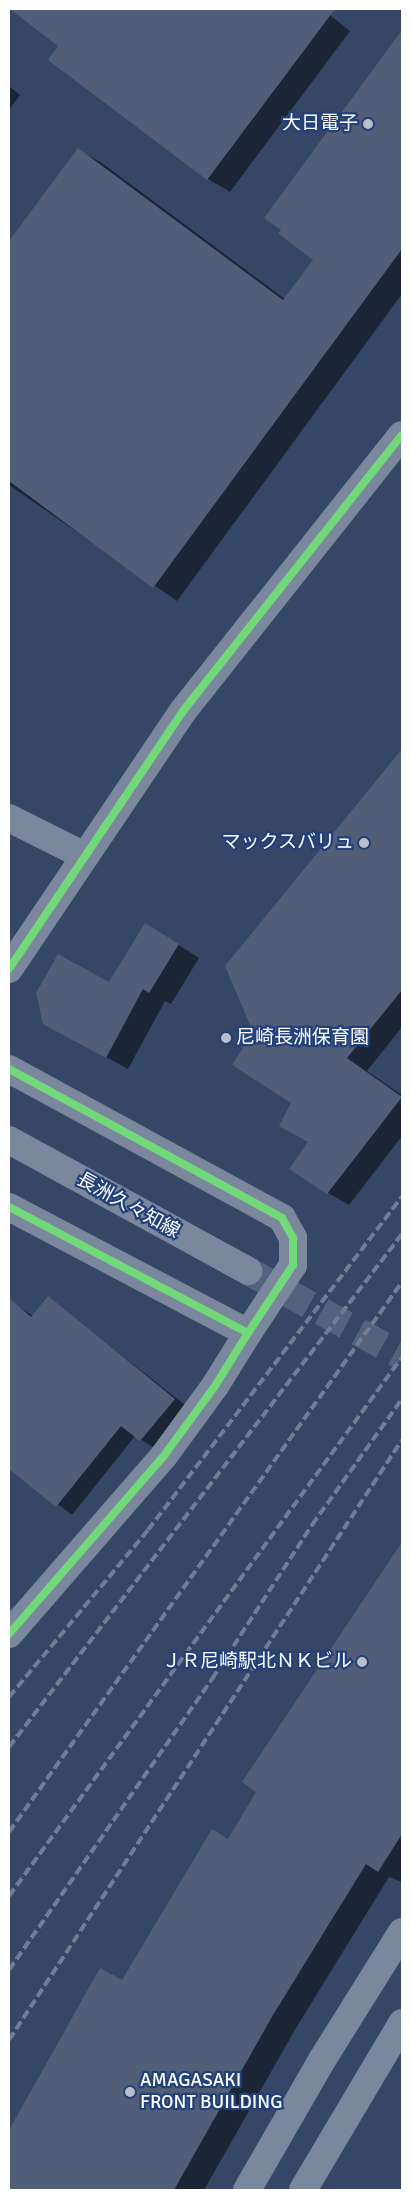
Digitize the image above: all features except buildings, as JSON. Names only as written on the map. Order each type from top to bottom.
[{"type":"street","points":[[9,969],[83,855],[183,710],[402,435]]},
{"type":"street","points":[[9,818],[83,855]]},
{"type":"street","points":[[9,1069],[282,1218],[293,1238],[293,1265],[215,1386],[163,1457],[9,1634]]},
{"type":"street","name":"長洲久々知線","points":[[9,1140],[248,1271]]},
{"type":"street","points":[[9,1207],[248,1333]]},
{"type":"street","points":[[247,2190],[322,2060],[402,1932]]},
{"type":"street","points":[[303,2190],[402,2023]]},
{"type":"tunnel","points":[[248,1271],[402,1356]]},
{"type":"railway","points":[[9,1697],[148,1530],[402,1196]]},
{"type":"railway","points":[[9,1747],[402,1234]]},
{"type":"railway","points":[[9,1832],[402,1282]]},
{"type":"railway","points":[[9,1896],[402,1357]]},
{"type":"railway","points":[[9,1970],[212,1679],[312,1525],[402,1399]]},
{"type":"railway","points":[[9,2040],[402,1440]]},
{"type":"cycle path","points":[[9,969],[183,711],[402,435]]},
{"type":"cycle path","points":[[9,1069],[282,1218],[293,1238],[293,1265],[248,1333],[9,1207]]},
{"type":"cycle path","points":[[9,1634],[163,1457],[215,1386],[248,1333]]},
{"type":"place","name":"大日電子","points":[[368,124]]},
{"type":"place","name":"マックスバリュ","points":[[364,843]]},
{"type":"place","name":"尼崎長洲保育園","points":[[226,1038]]},
{"type":"place","name":"ＪＲ尼崎駅北ＮＫビル","points":[[362,1662]]},
{"type":"place","name":"AMAGASAKI FRONT BUILDING","points":[[130,2092]]}]
